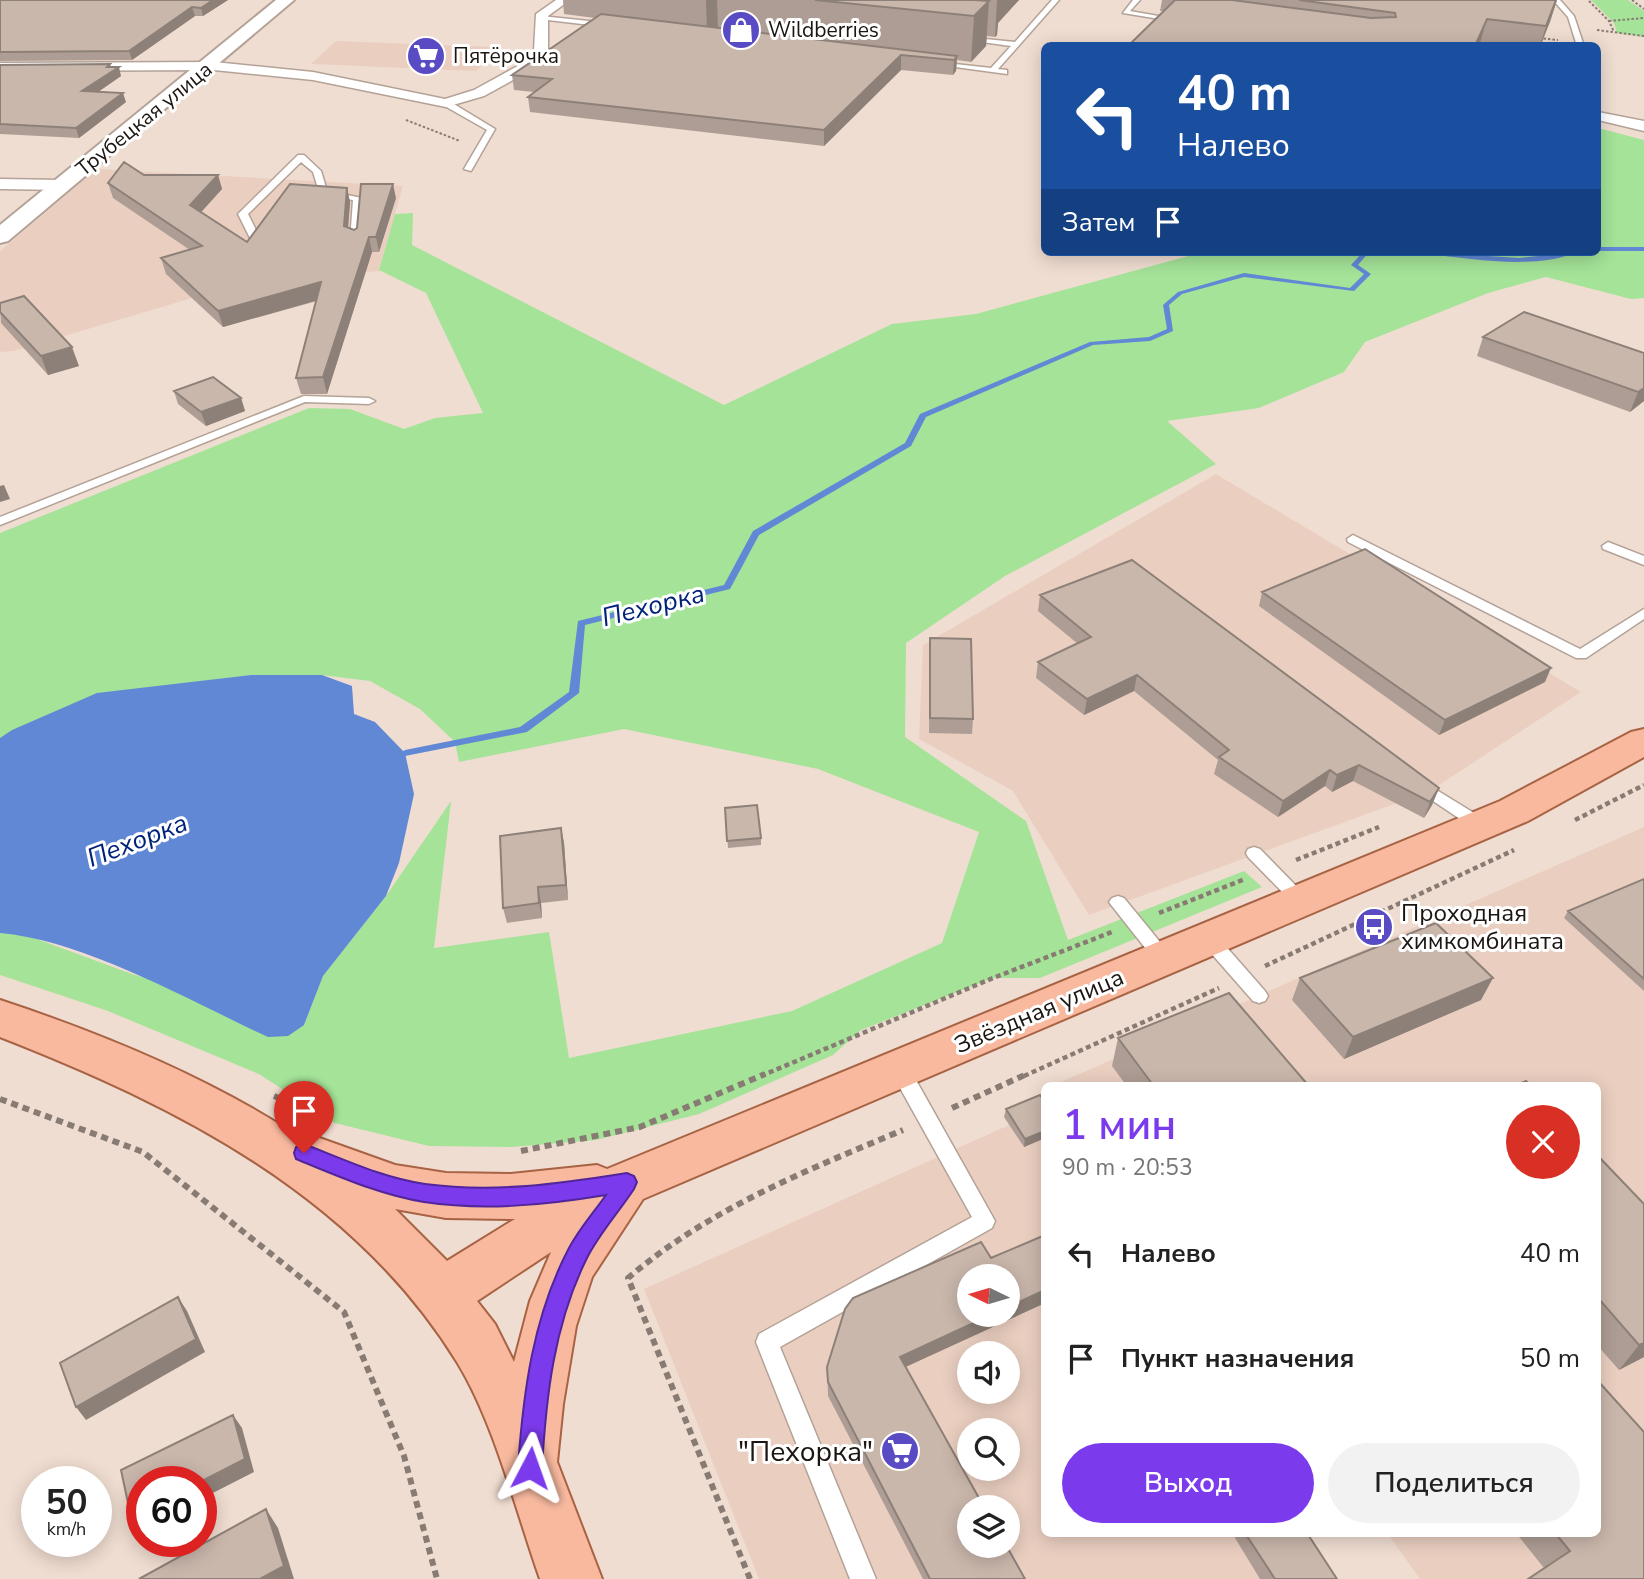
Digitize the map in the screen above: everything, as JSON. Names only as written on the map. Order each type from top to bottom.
[{"type":"main road","name":"Трубецкая улица","points":[[0,236],[286,0]]},
{"type":"main road","name":"Звёздная улица","points":[[443,1294],[574,1209],[627,1182],[1514,811],[1644,741]]},
{"type":"main road","points":[[0,1018],[263,1114],[369,1179],[424,1193],[482,1197],[540,1196],[627,1182]]},
{"type":"main road","points":[[263,1114],[375,1223],[443,1294],[478,1345],[530,1468],[571,1579]]},
{"type":"main road","points":[[530,1468],[534,1397],[549,1330],[578,1253],[627,1182]]},
{"type":"street","points":[[0,67],[209,65],[313,76],[446,103],[479,93],[522,70],[537,58],[541,50],[541,18],[545,11],[564,0]]},
{"type":"street","points":[[1601,115],[1644,126]]},
{"type":"street","points":[[0,184],[62,185]]},
{"type":"lane","points":[[992,71],[1056,0]]},
{"type":"lane","points":[[1137,0],[1125,12],[1194,22]]},
{"type":"lane","points":[[1556,0],[1572,16],[1580,42]]},
{"type":"lane","points":[[541,18],[617,26]]},
{"type":"lane","points":[[961,37],[1016,44]]},
{"type":"lane","points":[[924,63],[1004,72]]},
{"type":"lane","points":[[446,103],[491,129],[468,169]]},
{"type":"lane","points":[[255,238],[243,214],[301,157],[317,171],[323,193],[358,198],[355,241]]},
{"type":"lane","points":[[0,521],[304,399],[369,401]]},
{"type":"lane","points":[[1353,539],[1581,655],[1644,613]]},
{"type":"lane","points":[[1608,546],[1644,561]]},
{"type":"lane","points":[[1430,791],[1480,825]]},
{"type":"lane","points":[[1254,853],[1301,901]]},
{"type":"lane","points":[[1118,902],[1163,958]]},
{"type":"lane","points":[[1209,939],[1259,996]]},
{"type":"lane","points":[[863,1579],[767,1342],[985,1221],[900,1070]]},
{"type":"path","points":[[1588,0],[1609,21],[1614,32]]},
{"type":"path","points":[[1632,0],[1644,9]]},
{"type":"path","points":[[1609,21],[1644,18]]},
{"type":"path","points":[[1592,30],[1644,36]]},
{"type":"path","points":[[1530,37],[1566,42]]},
{"type":"path","points":[[405,120],[480,148]]},
{"type":"path","points":[[1570,823],[1644,785]]},
{"type":"path","points":[[510,1154],[640,1127],[993,978],[1383,826]]},
{"type":"path","points":[[750,1579],[628,1278],[658,1249],[729,1206],[1242,977],[1520,847]]},
{"type":"path","points":[[0,1099],[144,1152],[344,1312],[404,1456],[437,1579]]},
{"type":"path","points":[[263,1114],[328,1119]]},
{"type":"shaded area","points":[[336,41],[503,47],[476,71],[311,64]]},
{"type":"shaded area","points":[[97,169],[403,186],[379,269],[382,271],[259,278],[14,351],[0,352],[0,251]]},
{"type":"shaded area","points":[[1216,474],[1581,692],[1430,791],[1089,915],[1013,791],[919,739],[923,645]]},
{"type":"shaded area","points":[[1644,827],[1644,1579],[1420,1579],[1390,1537],[1601,1537],[1601,1082],[1061,1082]]},
{"type":"shaded area","points":[[1009,1125],[1041,1137],[1041,1537],[1310,1537],[1337,1579],[759,1579],[644,1289]]},
{"type":"green space","points":[[1591,0],[1628,0],[1644,11],[1644,37],[1617,33],[1614,23]]},
{"type":"green space","points":[[1601,129],[1644,140],[1644,298],[1631,299],[1546,277],[1488,293],[1365,342],[1344,372],[1259,408],[1167,421],[1216,464],[1005,576],[906,643],[905,737],[1026,821],[1068,940],[1244,871],[1262,887],[1040,978],[993,978],[861,1030],[833,1055],[699,1114],[596,1140],[511,1147],[429,1146],[335,1123],[259,1074],[108,1011],[0,975],[0,933],[26,935],[132,974],[304,1025],[323,976],[386,896],[451,801],[434,948],[549,932],[569,1058],[792,1011],[942,943],[979,832],[818,769],[624,729],[459,762],[455,742],[420,709],[370,681],[322,675],[251,675],[195,682],[0,738],[0,533],[309,408],[350,409],[404,429],[435,418],[483,413],[426,293],[379,270],[395,214],[413,213],[412,245],[724,405],[892,324],[976,314],[1188,256],[1601,256]]},
{"type":"water","points":[[251,675],[322,675],[352,686],[354,714],[375,722],[405,753],[414,794],[399,863],[386,896],[323,976],[304,1025],[288,1036],[268,1037],[101,959],[32,938],[0,933],[0,738],[12,730],[97,693]]},
{"type":"building","points":[[0,0],[213,0],[201,8],[192,7],[129,51],[0,52]]},
{"type":"building","points":[[815,0],[974,0],[989,1],[974,16]]},
{"type":"building","points":[[1175,0],[1232,0],[1371,18],[1396,17],[1395,13],[1299,0],[1556,0],[1546,26],[1487,19],[1477,42],[1132,42]]},
{"type":"building","points":[[601,14],[957,56],[954,60],[901,55],[824,130],[528,97],[552,79],[512,75]]},
{"type":"building","points":[[110,64],[107,67],[119,67],[82,91],[123,93],[76,128],[0,124],[0,65]]},
{"type":"building","points":[[124,162],[144,175],[218,175],[190,205],[247,242],[290,184],[347,188],[344,226],[354,230],[357,228],[361,184],[393,184],[376,237],[369,237],[323,377],[296,378],[321,282],[218,311],[161,258],[202,246],[108,183]]},
{"type":"building","points":[[24,296],[72,347],[41,356],[0,312],[0,303]]},
{"type":"building","points":[[1524,312],[1644,353],[1644,388],[1638,392],[1483,337]]},
{"type":"building","points":[[213,377],[241,398],[201,412],[174,391]]},
{"type":"building","points":[[1365,549],[1551,668],[1445,720],[1262,592]]},
{"type":"building","points":[[1132,560],[1439,788],[1430,802],[1359,765],[1337,775],[1330,770],[1283,801],[1219,757],[1229,750],[1137,675],[1087,699],[1038,662],[1091,637],[1040,595]]},
{"type":"building","points":[[930,638],[971,639],[973,719],[930,718]]},
{"type":"building","points":[[757,805],[761,838],[727,841],[725,808]]},
{"type":"building","points":[[561,828],[566,885],[538,887],[539,903],[503,908],[500,836]]},
{"type":"building","points":[[1644,879],[1644,979],[1568,911]]},
{"type":"building","points":[[1436,923],[1493,978],[1353,1037],[1300,978]]},
{"type":"building","points":[[1229,993],[1305,1082],[1151,1082],[1118,1038]]},
{"type":"building","points":[[1040,1095],[1041,1133],[1025,1139],[1006,1109]]},
{"type":"building","points":[[1601,1159],[1644,1204],[1644,1343],[1639,1345],[1601,1301]]},
{"type":"building","name":"\"Пехорка\"","points":[[1041,1237],[1041,1292],[1020,1301],[1020,1264],[957,1264],[957,1327],[965,1327],[900,1357],[957,1459],[957,1481],[969,1481],[977,1495],[957,1495],[957,1558],[1013,1558],[1025,1579],[930,1579],[828,1382],[827,1367],[845,1309],[853,1298],[981,1242],[991,1258]]},
{"type":"building","points":[[178,1297],[196,1339],[76,1407],[60,1363]]},
{"type":"building","points":[[1601,1384],[1644,1432],[1644,1579],[1528,1579],[1570,1551],[1558,1537],[1601,1537]]},
{"type":"building","points":[[233,1415],[245,1459],[217,1473],[217,1466],[129,1466]]},
{"type":"building","points":[[126,1468],[126,1494],[121,1470]]},
{"type":"building","points":[[266,1509],[284,1566],[260,1579],[139,1579],[179,1557],[217,1557],[217,1536]]},
{"type":"building","points":[[1248,1537],[1310,1537],[1337,1579],[1275,1579]]},
{"type":"waterway","name":"Пехорка","points":[[1601,249],[1644,249]]},
{"type":"waterway","name":"Пехорка","points":[[405,753],[523,730],[574,693],[581,623],[727,587],[756,533],[908,444],[923,416],[1092,343],[1150,339],[1171,330],[1166,305],[1180,293],[1244,275],[1352,290],[1368,274],[1354,265],[1362,256]]},
{"type":"waterway","name":"Пехорка","points":[[1465,256],[1519,259],[1555,256]]},
{"type":"place","name":"Wildberries","points":[[741,30]]},
{"type":"place","name":"Пятёрочка","points":[[426,56]]},
{"type":"place","name":"Проходная химкомбината","points":[[1374,927]]},
{"type":"place","name":"\"Пехорка\"","points":[[900,1451]]},
{"type":"route","points":[[304,1153],[369,1179],[424,1193],[482,1197],[540,1196],[627,1182],[578,1253],[549,1330],[534,1397],[530,1468]]}]
